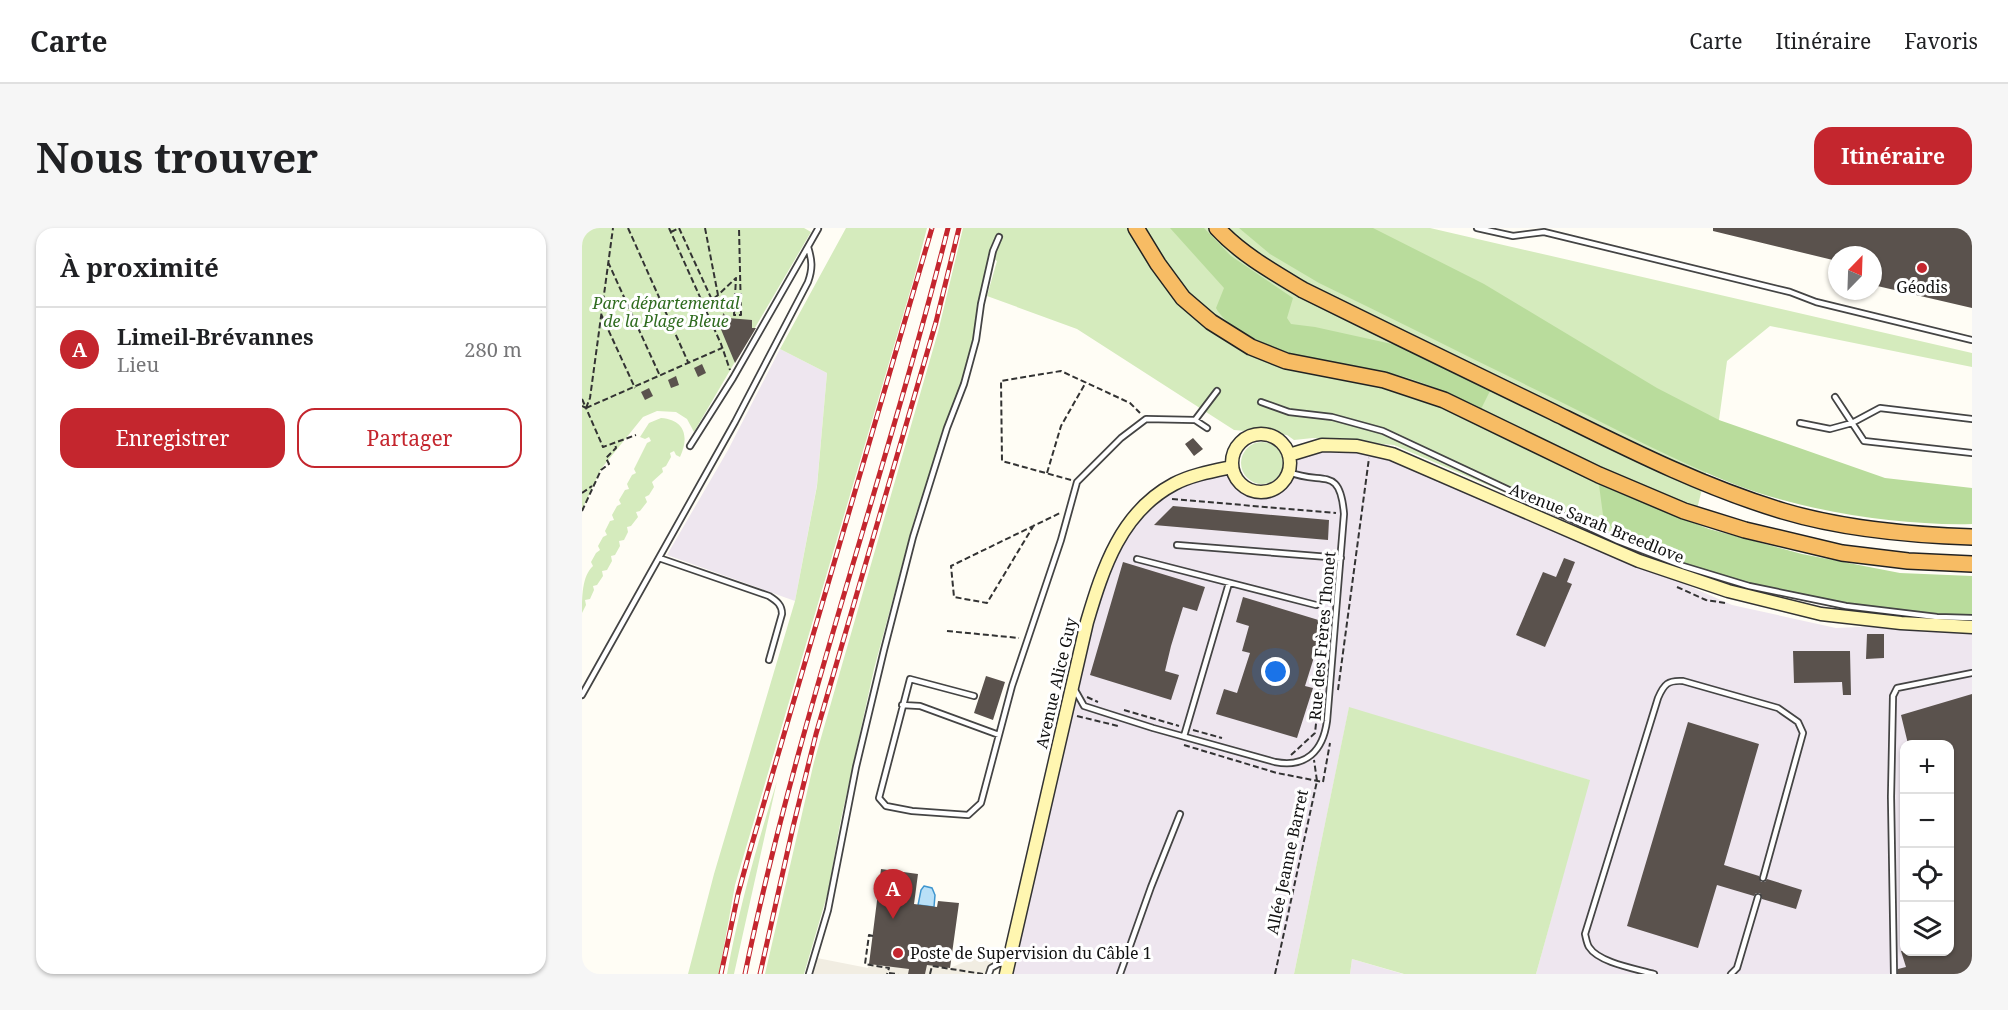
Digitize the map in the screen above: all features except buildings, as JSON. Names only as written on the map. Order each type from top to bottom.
[{"type":"highway","points":[[1136,228],[1158,264],[1183,298],[1211,322],[1251,347],[1286,361],[1384,380],[1444,400],[1599,475],[1684,511],[1745,530],[1842,553],[1908,561],[1972,564]]},
{"type":"highway","points":[[1217,228],[1228,240],[1265,268],[1303,290],[1621,446],[1713,487],[1785,512],[1843,524],[1927,535],[1972,537]]},
{"type":"main road","points":[[1260,434],[1270,436],[1281,442],[1289,455],[1289,472],[1283,483],[1273,490],[1261,493],[1250,491],[1234,476],[1233,454],[1239,444],[1248,437],[1260,434]]},
{"type":"main road","name":"Avenue Sarah Breedlove","points":[[1289,455],[1322,445],[1357,446],[1392,454],[1639,561],[1728,591],[1821,614],[1901,623],[1972,627]]},
{"type":"main road","name":"Avenue Alice Guy","points":[[1006,974],[1087,622],[1098,582],[1113,546],[1132,518],[1151,498],[1175,483],[1206,472],[1232,467]]},
{"type":"lane","points":[[1477,228],[1512,236],[1544,232],[1790,292],[1816,302],[1972,340]]},
{"type":"lane","points":[[690,446],[733,378],[818,229]]},
{"type":"lane","points":[[809,974],[828,910],[856,767],[913,537],[947,428],[964,384],[976,340],[981,304],[993,251],[999,237]]},
{"type":"lane","points":[[582,695],[735,422],[808,282],[812,271],[812,261],[808,247]]},
{"type":"lane","points":[[1195,420],[1218,391]]},
{"type":"lane","points":[[1836,397],[1864,441],[1972,453]]},
{"type":"lane","points":[[1261,402],[1288,412],[1332,417],[1383,431],[1618,541],[1683,566],[1749,586],[1846,606],[1937,617],[1972,618]]},
{"type":"lane","points":[[1800,423],[1830,429],[1852,423],[1880,408],[1972,419]]},
{"type":"lane","points":[[974,696],[910,679],[879,798],[886,806],[912,811],[968,815],[981,803],[1012,686],[1062,540],[1077,482],[1121,438],[1146,420],[1195,420],[1207,428]]},
{"type":"lane","name":"Rue des Frères Thonet","points":[[1289,472],[1301,477],[1332,480],[1337,484],[1343,501],[1341,558],[1326,729],[1319,748],[1313,754]]},
{"type":"lane","points":[[1177,545],[1341,558]]},
{"type":"lane","points":[[658,558],[769,596],[778,603],[782,614],[769,660]]},
{"type":"lane","points":[[1137,559],[1316,605]]},
{"type":"lane","points":[[1184,736],[1229,583]]},
{"type":"lane","points":[[1894,974],[1891,797],[1893,696],[1897,688],[1972,673]]},
{"type":"lane","points":[[1654,974],[1607,960],[1596,954],[1588,946],[1585,933],[1658,698],[1663,686],[1672,680],[1683,681],[1778,708],[1798,722],[1803,733],[1763,878]]},
{"type":"lane","points":[[1073,685],[1080,702],[1086,707],[1184,736],[1285,764],[1305,760],[1313,754]]},
{"type":"lane","points":[[902,705],[920,706],[999,735]]},
{"type":"lane","points":[[1120,974],[1180,814]]},
{"type":"lane","points":[[1731,974],[1737,968],[1758,897]]},
{"type":"lane","points":[[989,974],[991,968],[1009,958]]},
{"type":"path","points":[[586,408],[591,398],[613,228]]},
{"type":"path","points":[[628,228],[689,363]]},
{"type":"path","points":[[669,228],[733,378]]},
{"type":"path","points":[[671,232],[679,228],[712,300],[740,274]]},
{"type":"path","points":[[705,228],[718,295]]},
{"type":"path","points":[[736,278],[734,315],[741,315],[739,228]]},
{"type":"path","points":[[608,262],[660,376]]},
{"type":"path","points":[[602,314],[635,388]]},
{"type":"path","points":[[582,406],[586,408],[635,388],[722,348]]},
{"type":"path","points":[[1077,482],[1002,461],[1001,381],[1061,371],[1130,403],[1146,420]]},
{"type":"path","points":[[1047,473],[1061,426],[1086,382]]},
{"type":"path","points":[[582,399],[603,447],[636,435]]},
{"type":"path","points":[[582,511],[601,470],[609,464],[606,458],[616,447],[615,444]]},
{"type":"path","points":[[1338,693],[1367,460],[1372,454]]},
{"type":"path","points":[[582,493],[593,486]]},
{"type":"path","points":[[1167,501],[1176,498],[1361,516]]},
{"type":"path","points":[[1034,525],[987,603],[954,597],[951,566],[1034,525],[1070,508]]},
{"type":"path","points":[[1673,585],[1706,600],[1729,603]]},
{"type":"path","points":[[947,631],[1028,639]]},
{"type":"path","points":[[1289,756],[1315,733],[1325,639]]},
{"type":"path","points":[[1076,715],[1080,702]]},
{"type":"path","points":[[1297,776],[1323,782],[1330,737]]},
{"type":"path","name":"Allée Jeanne Barret","points":[[1275,974],[1317,781],[1313,754]]},
{"type":"path","points":[[873,936],[869,935],[865,964],[889,968],[888,974],[898,974]]},
{"type":"path","points":[[930,974],[932,966],[982,974]]},
{"type":"path","points":[[950,974],[951,969]]},
{"type":"shaded area","points":[[780,349],[827,373],[817,485],[795,601],[667,555],[728,450]]},
{"type":"shaded area","points":[[1357,446],[1447,479],[1732,605],[1836,628],[1972,622],[1972,974],[1536,974],[1589,780],[1349,708],[1294,974],[1005,974],[1068,711],[1113,546],[1140,510],[1175,483],[1223,469],[1261,493],[1283,483],[1289,455]]},
{"type":"shaded area","points":[[985,953],[1004,957],[1003,962],[991,968],[989,974],[925,974],[927,964],[950,968]]},
{"type":"shaded area","points":[[817,958],[868,968],[869,964],[906,968],[911,960],[908,974],[813,974]]},
{"type":"shaded area","points":[[1352,959],[1403,974],[1350,974]]},
{"type":"green space","name":"Parc départemental de la Plage Bleue","points":[[582,228],[804,228],[811,232],[694,432],[687,419],[676,412],[657,411],[643,417],[601,469],[582,510]]},
{"type":"green space","points":[[846,228],[927,228],[735,885],[719,974],[688,974],[714,874],[795,601],[817,486],[827,373],[780,349]]},
{"type":"green space","points":[[963,228],[1430,228],[1972,353],[1972,367],[1770,326],[1727,361],[1719,420],[1683,566],[1621,542],[1394,445],[1313,438],[1294,440],[1287,435],[1234,430],[1077,329],[987,296],[997,261],[988,256],[971,351],[916,513],[874,669],[840,824],[828,892],[804,974],[765,974],[814,762],[938,332]]},
{"type":"green space","points":[[1170,228],[1204,228],[1231,256],[1293,298],[1287,318],[1291,324],[1401,346],[1490,391],[1481,409],[1434,387],[1405,377],[1293,354],[1250,336],[1221,315],[1216,308],[1224,288]]},
{"type":"green space","points":[[1239,228],[1373,228],[1484,284],[1657,388],[1719,420],[1885,478],[1972,488],[1972,524],[1914,522],[1852,515],[1791,502],[1736,485],[1647,445],[1319,283],[1270,254]]},
{"type":"green space","points":[[661,418],[669,419],[680,426],[685,437],[683,450],[680,457],[674,451],[670,453],[671,457],[666,466],[662,468],[663,472],[652,482],[654,487],[645,497],[647,502],[640,511],[636,512],[638,517],[631,526],[627,527],[628,532],[624,540],[619,541],[620,546],[615,555],[611,556],[612,561],[607,570],[602,571],[603,576],[597,585],[593,586],[594,590],[590,599],[585,600],[586,605],[582,613],[583,587],[589,570],[593,566],[591,562],[600,550],[598,546],[603,537],[607,535],[605,531],[610,521],[614,520],[612,515],[617,506],[621,504],[619,500],[625,490],[629,489],[627,484],[632,475],[636,473],[634,469],[647,443],[651,441],[649,437],[645,439],[640,437],[649,423]]},
{"type":"green space","points":[[1262,442],[1277,448],[1283,463],[1277,478],[1262,484],[1247,478],[1241,463],[1247,448]]},
{"type":"green space","points":[[1599,485],[1709,529],[1802,554],[1900,573],[1972,576],[1972,618],[1937,617],[1846,606],[1749,586],[1683,566],[1621,542],[1603,515]]},
{"type":"green space","points":[[1349,707],[1590,780],[1536,974],[1404,974],[1352,959],[1350,974],[1294,974]]},
{"type":"green space","points":[[777,781],[734,974],[727,974],[749,877]]},
{"type":"water","points":[[924,886],[932,888],[935,895],[934,907],[918,905]]},
{"type":"railway","points":[[721,974],[749,854],[932,228]]},
{"type":"railway","points":[[745,974],[766,880],[815,693],[897,414],[948,228]]},
{"type":"railway","points":[[760,974],[816,734],[936,322],[959,228]]},
{"type":"place","name":"Géodis","points":[[1922,268]]},
{"type":"place","name":"Limeil-Brévannes","points":[[893,919]]},
{"type":"place","name":"Poste de Supervision du Câble 1","points":[[898,953]]}]
